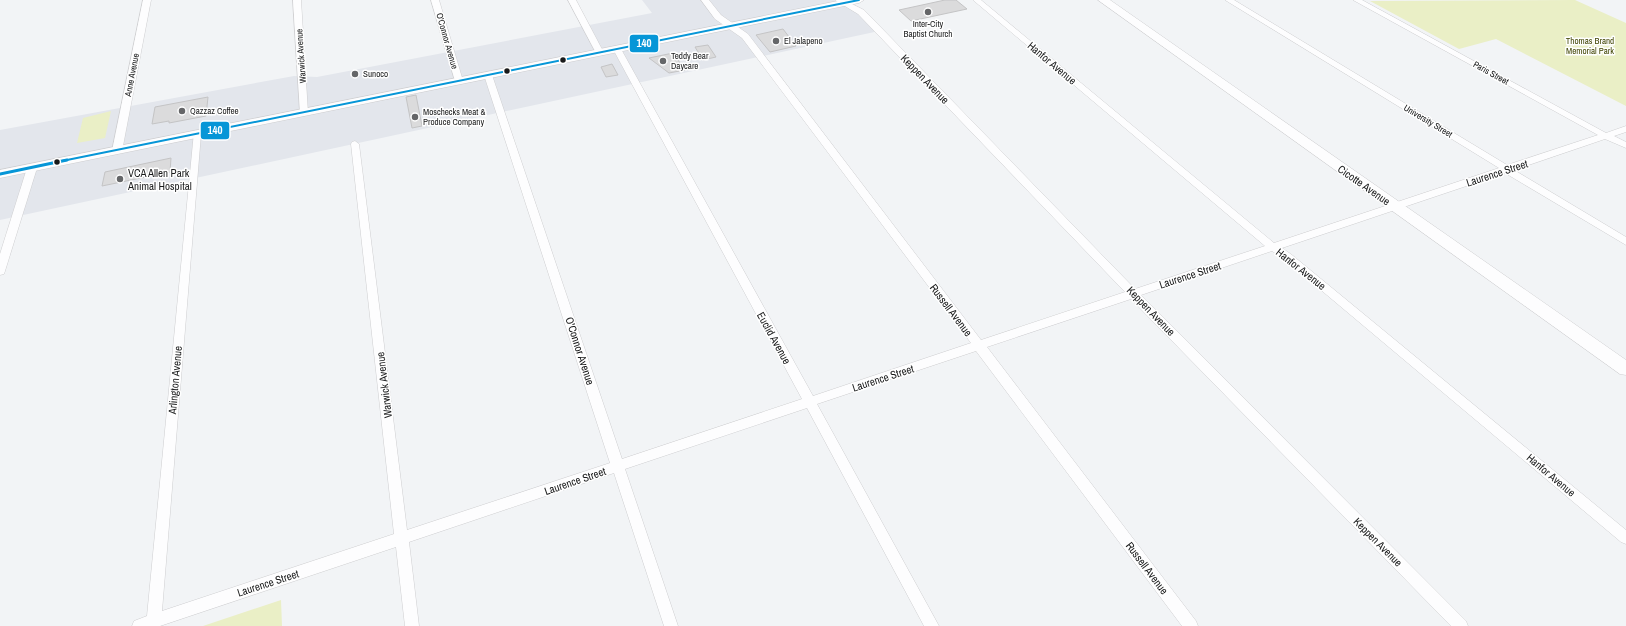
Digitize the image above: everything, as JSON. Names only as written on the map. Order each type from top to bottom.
[{"type":"main road","points":[[0,174],[600,53],[841,2],[859,0]]},
{"type":"main road","name":"Cicotte Avenue","points":[[1103,0],[1626,369]]},
{"type":"street","name":"Anne Avenue","points":[[117,151],[147,0]]},
{"type":"street","name":"Warwick Avenue","points":[[297,0],[304,112]]},
{"type":"street","name":"O'Connor Avenue","points":[[435,0],[459,81]]},
{"type":"street","points":[[572,0],[600,53]]},
{"type":"street","name":"Russell Avenue","points":[[706,0],[718,16],[745,36],[761,56],[1191,626]]},
{"type":"street","name":"Hanfor Avenue","points":[[977,0],[1273,247],[1288,257],[1626,538]]},
{"type":"street","name":"University Street","points":[[1229,0],[1626,242]]},
{"type":"street","name":"Paris Street","points":[[1357,0],[1606,136],[1626,145]]},
{"type":"street","name":"Keppen Avenue","points":[[841,2],[861,12],[1134,294],[1461,626]]},
{"type":"street","name":"Euclid Avenue","points":[[617,49],[932,626]]},
{"type":"street","name":"O'Connor Avenue","points":[[488,75],[671,626]]},
{"type":"street","name":"Laurence Street","points":[[139,626],[153,624],[1273,247],[1508,170],[1626,129]]},
{"type":"street","name":"Arlington Avenue","points":[[153,624],[197,134]]},
{"type":"street","name":"Warwick Avenue","points":[[355,144],[412,626]]},
{"type":"street","points":[[0,271],[32,168]]},
{"type":"shaded area","points":[[642,0],[859,0],[845,3],[879,31],[0,220],[0,130],[294,76],[317,77],[652,13]]},
{"type":"green space","name":"Thomas Brand Memorial Park","points":[[1575,0],[1626,23],[1626,106],[1496,39],[1459,49],[1370,1]]},
{"type":"green space","points":[[111,111],[105,138],[77,143],[83,118]]},
{"type":"green space","points":[[281,600],[282,626],[203,626]]},
{"type":"building","name":"Inter-City Baptist Church","points":[[945,0],[956,0],[967,9],[911,21],[899,10]]},
{"type":"building","name":"El Jalapeno","points":[[783,29],[796,46],[770,52],[756,35]]},
{"type":"building","points":[[708,45],[716,57],[703,60],[695,47]]},
{"type":"building","name":"Teddy Bear Daycare","points":[[673,53],[685,70],[669,73],[649,58]]},
{"type":"building","points":[[612,64],[618,75],[606,77],[601,67]]},
{"type":"building","name":"Moschecks Meat & Produce Company","points":[[416,95],[422,126],[412,128],[406,97]]},
{"type":"building","name":"Qazzaz Coffee","points":[[208,97],[206,116],[169,123],[169,121],[152,124],[155,107]]},
{"type":"building","name":"VCA Allen Park Animal Hospital","points":[[171,158],[170,172],[102,186],[105,172]]},
{"type":"transit line","name":"140","points":[[0,174],[859,0]]},
{"type":"place","name":"Inter-City Baptist Church","points":[[928,12]]},
{"type":"place","name":"El Jalapeno","points":[[776,41]]},
{"type":"place","name":"Teddy Bear Daycare","points":[[663,61]]},
{"type":"place","name":"Sunoco","points":[[355,74]]},
{"type":"place","name":"Qazzaz Coffee","points":[[182,111]]},
{"type":"place","name":"Moschecks Meat & Produce Company","points":[[415,117]]},
{"type":"place","name":"VCA Allen Park Animal Hospital","points":[[120,179]]}]
